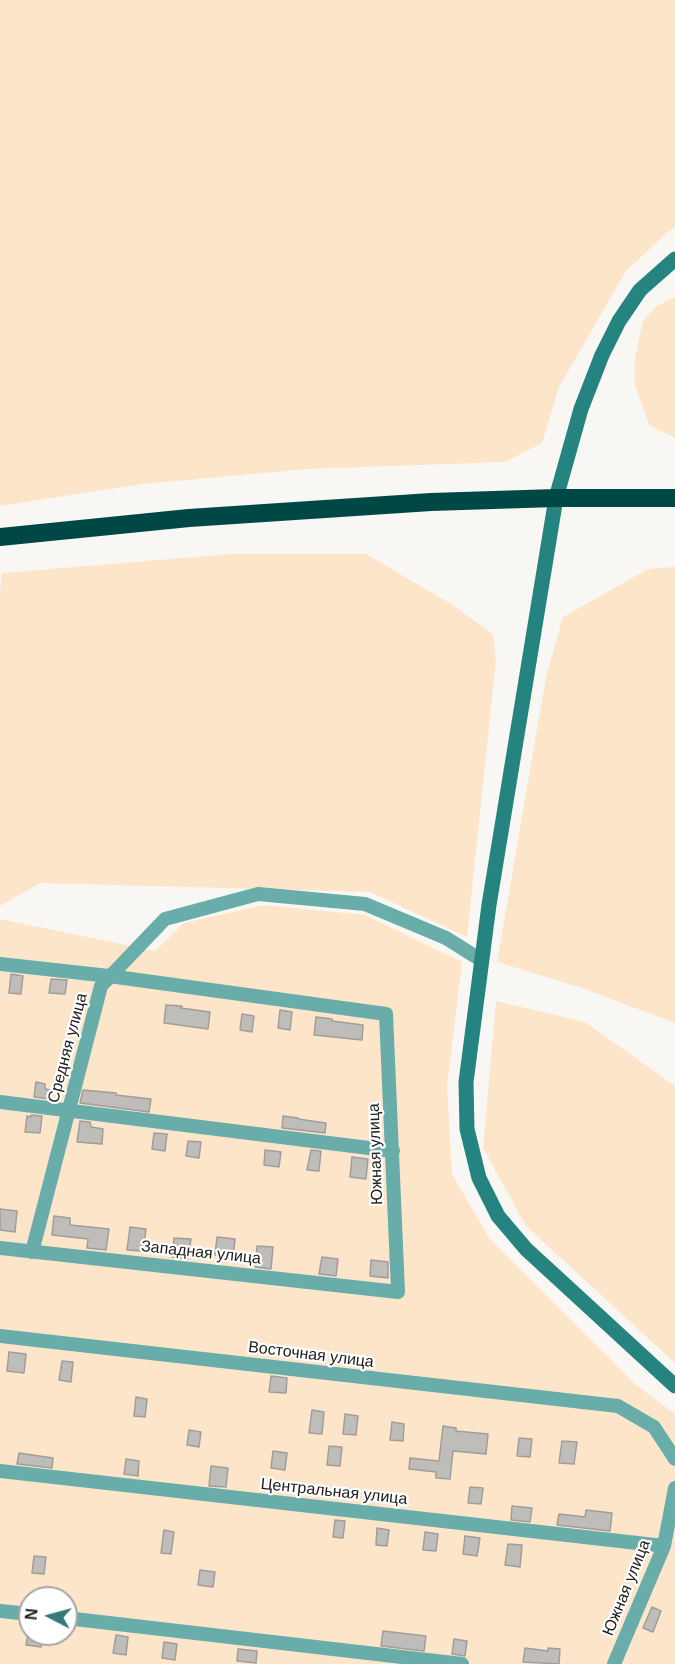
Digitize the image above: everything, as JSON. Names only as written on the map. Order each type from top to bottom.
[{"type":"highway","points":[[0,537],[189,518],[431,502],[556,498],[675,498]]},
{"type":"main road","points":[[675,259],[640,290],[619,321],[606,346],[581,408],[556,498],[481,960],[466,1082],[467,1129],[479,1178],[498,1215],[526,1249],[675,1386]]},
{"type":"street","name":"Средняя улица","points":[[32,1251],[101,986],[165,919],[258,894],[365,904],[446,939],[481,960]]},
{"type":"street","points":[[0,964],[109,976]]},
{"type":"street","name":"Южная улица","points":[[109,976],[386,1014],[398,1292]]},
{"type":"street","points":[[0,1102],[393,1151]]},
{"type":"street","name":"Западная улица","points":[[0,1248],[398,1292]]},
{"type":"street","name":"Восточная улица","points":[[0,1336],[618,1406],[654,1427],[675,1459]]},
{"type":"street","name":"Центральная улица","points":[[0,1471],[664,1546]]},
{"type":"street","name":"Южная улица","points":[[614,1664],[664,1546],[675,1488]]},
{"type":"street","points":[[0,1611],[18,1613]]},
{"type":"street","points":[[78,1619],[462,1664]]},
{"type":"shaded area","points":[[0,0],[675,0],[675,228],[626,271],[559,387],[542,443],[505,462],[308,469],[142,484],[0,506]]},
{"type":"shaded area","points":[[675,297],[675,438],[649,425],[635,385],[635,358],[643,321],[657,306]]},
{"type":"shaded area","points":[[231,554],[366,554],[451,604],[493,634],[496,660],[467,937],[370,892],[40,883],[0,906],[0,591],[2,573]]},
{"type":"shaded area","points":[[675,567],[675,1023],[582,988],[497,962],[546,677],[563,617],[648,569]]},
{"type":"shaded area","points":[[264,905],[365,915],[462,962],[447,1086],[452,1174],[489,1238],[635,1384],[675,1414],[675,1664],[0,1664],[0,919],[155,951],[184,923]]},
{"type":"shaded area","points":[[496,1001],[585,1022],[675,1086],[675,1363],[526,1226],[483,1148]]},
{"type":"building","points":[[11,974],[23,976],[21,994],[9,993]]},
{"type":"building","points":[[51,979],[67,980],[65,994],[49,993]]},
{"type":"building","points":[[166,1005],[210,1012],[208,1029],[164,1023]]},
{"type":"building","points":[[280,1010],[292,1012],[290,1030],[278,1028]]},
{"type":"building","points":[[242,1014],[254,1016],[252,1032],[240,1030]]},
{"type":"building","points":[[316,1017],[363,1025],[362,1040],[314,1035]]},
{"type":"building","points":[[36,1082],[45,1084],[45,1089],[51,1090],[50,1099],[34,1097]]},
{"type":"building","points":[[83,1090],[151,1099],[149,1112],[80,1103]]},
{"type":"building","points":[[31,1115],[42,1116],[40,1133],[25,1132],[27,1116],[31,1117]]},
{"type":"building","points":[[283,1116],[326,1123],[325,1133],[282,1128]]},
{"type":"building","points":[[80,1121],[90,1122],[91,1127],[103,1129],[102,1144],[77,1142]]},
{"type":"building","points":[[154,1133],[167,1134],[165,1151],[152,1149]]},
{"type":"building","points":[[188,1141],[201,1142],[199,1158],[186,1156]]},
{"type":"building","points":[[265,1150],[281,1152],[279,1167],[264,1165]]},
{"type":"building","points":[[311,1150],[321,1151],[319,1171],[307,1170]]},
{"type":"building","points":[[352,1157],[368,1159],[366,1179],[350,1177]]},
{"type":"building","points":[[0,1209],[17,1211],[15,1232],[0,1230]]},
{"type":"building","points":[[54,1216],[70,1218],[70,1225],[109,1229],[106,1250],[87,1248],[88,1239],[52,1235]]},
{"type":"building","points":[[130,1227],[146,1229],[143,1251],[127,1250]]},
{"type":"building","points":[[217,1237],[235,1239],[233,1257],[215,1255]]},
{"type":"building","points":[[174,1238],[191,1239],[188,1259],[172,1257]]},
{"type":"building","points":[[257,1246],[273,1247],[271,1269],[255,1267]]},
{"type":"building","points":[[322,1257],[338,1259],[336,1276],[319,1274]]},
{"type":"building","points":[[371,1260],[388,1262],[388,1278],[370,1276]]},
{"type":"building","points":[[9,1352],[26,1354],[24,1373],[7,1371]]},
{"type":"building","points":[[62,1361],[73,1362],[71,1382],[59,1380]]},
{"type":"building","points":[[271,1376],[287,1378],[286,1393],[269,1392]]},
{"type":"building","points":[[136,1397],[147,1399],[145,1417],[134,1416]]},
{"type":"building","points":[[312,1410],[324,1412],[322,1434],[309,1433]]},
{"type":"building","points":[[345,1414],[358,1416],[356,1435],[343,1434]]},
{"type":"building","points":[[392,1422],[404,1424],[403,1441],[390,1440]]},
{"type":"building","points":[[443,1426],[456,1428],[456,1431],[488,1434],[486,1454],[453,1451],[450,1479],[436,1478],[436,1472],[409,1469],[410,1458],[439,1461]]},
{"type":"building","points":[[189,1430],[201,1432],[199,1447],[187,1445]]},
{"type":"building","points":[[519,1438],[532,1439],[530,1457],[517,1456]]},
{"type":"building","points":[[562,1441],[577,1442],[574,1464],[559,1463]]},
{"type":"building","points":[[329,1446],[342,1447],[340,1466],[327,1465]]},
{"type":"building","points":[[273,1451],[287,1453],[285,1470],[271,1468]]},
{"type":"building","points":[[19,1453],[53,1458],[52,1468],[17,1464]]},
{"type":"building","points":[[126,1459],[139,1461],[138,1476],[124,1474]]},
{"type":"building","points":[[211,1466],[228,1468],[226,1487],[209,1486]]},
{"type":"building","points":[[470,1487],[483,1488],[481,1504],[468,1503]]},
{"type":"building","points":[[512,1506],[532,1508],[530,1522],[511,1520]]},
{"type":"building","points":[[586,1510],[612,1513],[610,1531],[557,1525],[559,1514],[585,1517]]},
{"type":"building","points":[[335,1520],[345,1521],[343,1538],[333,1537]]},
{"type":"building","points":[[377,1528],[389,1530],[387,1546],[376,1545]]},
{"type":"building","points":[[164,1530],[174,1532],[171,1554],[161,1553]]},
{"type":"building","points":[[425,1532],[438,1534],[436,1551],[423,1550]]},
{"type":"building","points":[[465,1536],[480,1538],[477,1556],[463,1554]]},
{"type":"building","points":[[508,1544],[522,1545],[520,1567],[505,1565]]},
{"type":"building","points":[[34,1556],[46,1557],[44,1574],[32,1573]]},
{"type":"building","points":[[200,1570],[215,1572],[213,1587],[198,1585]]},
{"type":"building","points":[[652,1607],[661,1611],[653,1632],[643,1628]]},
{"type":"building","points":[[383,1631],[426,1636],[424,1651],[381,1646]]},
{"type":"building","points":[[116,1635],[128,1637],[126,1655],[113,1653]]},
{"type":"building","points":[[454,1639],[467,1641],[465,1656],[452,1654]]},
{"type":"building","points":[[164,1642],[177,1644],[175,1660],[162,1658]]},
{"type":"building","points":[[525,1648],[548,1651],[548,1648],[560,1649],[559,1664],[523,1662]]},
{"type":"building","points":[[238,1649],[257,1651],[256,1663],[237,1661]]}]
